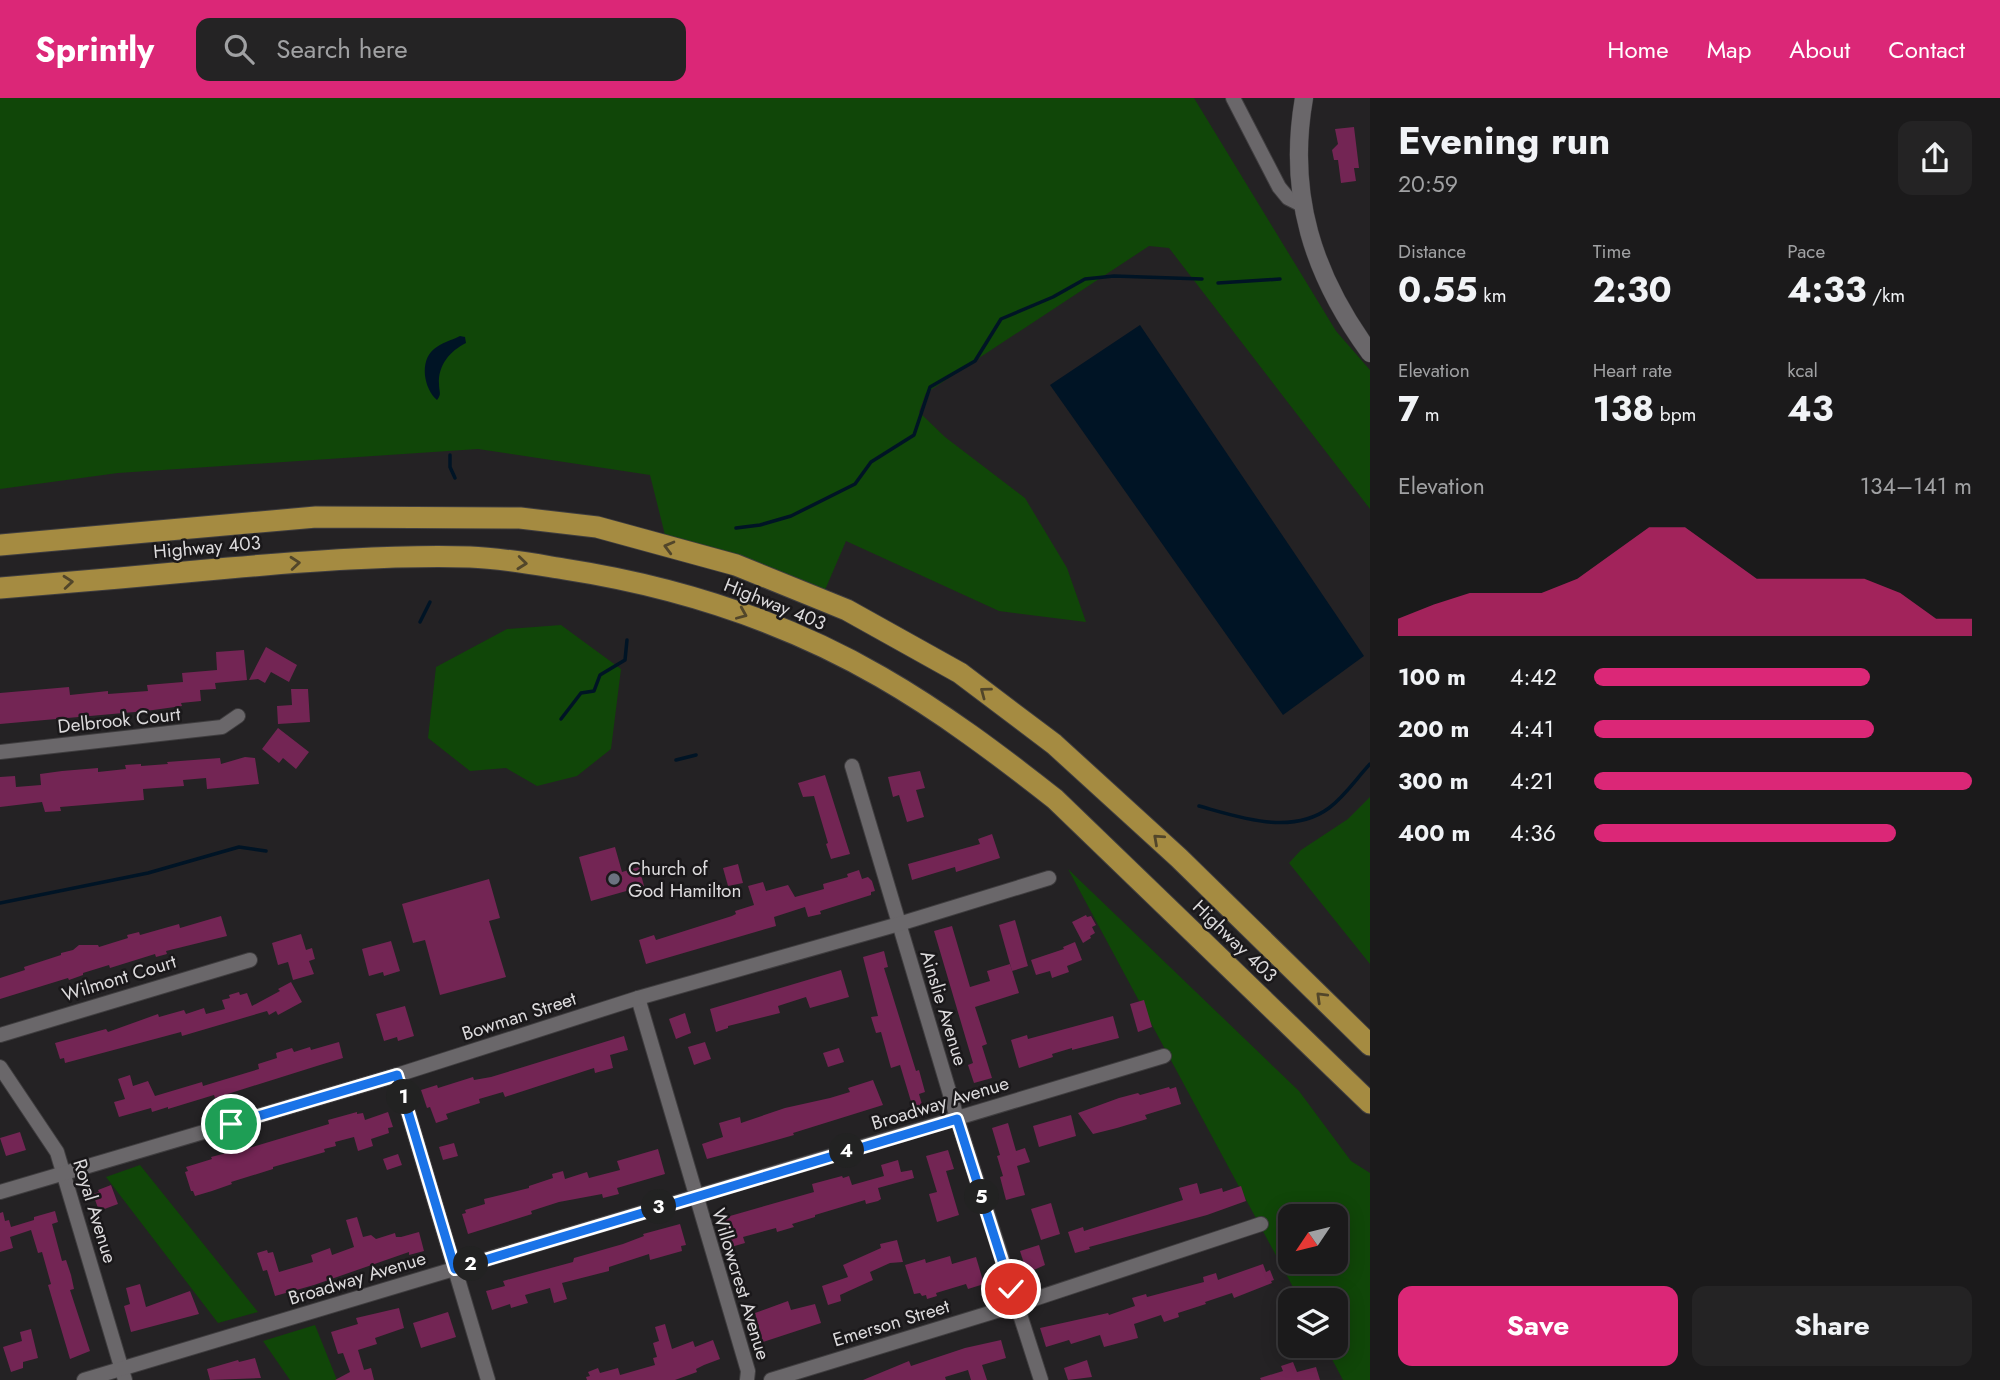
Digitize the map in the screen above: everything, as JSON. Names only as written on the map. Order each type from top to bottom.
[{"type":"highway","name":"Highway 403","points":[[0,544],[316,517],[496,517],[597,527],[736,565],[847,610],[960,673],[1054,744],[1179,858],[1370,1045]]},
{"type":"highway","name":"Highway 403","points":[[0,588],[356,557],[472,557],[605,575],[668,589],[726,607],[839,655],[880,676],[999,755],[1055,799],[1370,1103]]},
{"type":"street","points":[[1233,98],[1279,187],[1288,198],[1302,205]]},
{"type":"street","points":[[1304,98],[1300,152],[1302,205],[1316,259],[1328,286],[1353,330],[1370,353]]},
{"type":"street","name":"Delbrook Court","points":[[0,752],[222,727],[238,716]]},
{"type":"street","name":"Ainslie Avenue","points":[[852,765],[957,1119],[1041,1380]]},
{"type":"street","name":"Bowman Street","points":[[0,1192],[397,1075],[638,998],[899,924],[1049,878]]},
{"type":"street","name":"Wilmont Court","points":[[0,1035],[250,960]]},
{"type":"street","name":"Willowcrest Avenue","points":[[638,998],[747,1369],[747,1380]]},
{"type":"street","name":"Broadway Avenue","points":[[84,1380],[124,1374],[455,1269],[1164,1056]]},
{"type":"street","name":"Royal Avenue","points":[[0,1067],[57,1152],[124,1374]]},
{"type":"street","points":[[397,1075],[488,1380]]},
{"type":"street","name":"Emerson Street","points":[[771,1380],[1016,1305],[1261,1224]]},
{"type":"green space","points":[[0,98],[1194,98],[1336,331],[1370,370],[1370,509],[1169,248],[1149,246],[926,393],[919,412],[945,437],[1025,498],[1067,568],[1086,622],[999,611],[846,541],[825,590],[756,562],[665,535],[650,475],[478,449],[118,473],[0,489]]},
{"type":"green space","points":[[561,625],[621,669],[611,749],[577,776],[537,786],[506,768],[470,771],[428,738],[436,667],[507,629]]},
{"type":"green space","points":[[1370,797],[1370,964],[1289,863],[1301,850],[1348,819]]},
{"type":"green space","points":[[1068,869],[1299,1091],[1351,1161],[1370,1173],[1370,1380],[1343,1380],[1331,1358],[1348,1358],[1348,1288],[1294,1288],[1286,1274],[1348,1274],[1348,1204],[1278,1204],[1278,1259]]},
{"type":"green space","points":[[140,1165],[258,1312],[218,1323],[106,1177]]},
{"type":"green space","points":[[315,1325],[337,1380],[290,1380],[263,1341]]},
{"type":"water","points":[[1140,325],[1364,656],[1283,715],[1050,385]]},
{"type":"water","points":[[460,336],[465,337],[466,343],[450,354],[443,365],[437,400],[426,382],[426,360],[437,347]]},
{"type":"building","points":[[1354,127],[1359,168],[1354,168],[1356,181],[1341,183],[1338,160],[1334,160],[1332,150],[1338,144],[1335,129]]},
{"type":"building","points":[[266,647],[297,665],[289,682],[271,672],[265,683],[258,679],[249,680]]},
{"type":"building","points":[[244,650],[247,680],[215,683],[216,689],[200,690],[201,701],[146,711],[0,724],[0,693],[69,687],[70,695],[148,691],[147,685],[183,682],[182,673],[217,670],[216,652]]},
{"type":"building","points":[[291,689],[308,689],[310,722],[278,724],[277,706],[292,705]]},
{"type":"building","points":[[278,728],[309,752],[296,769],[283,758],[279,763],[262,749]]},
{"type":"building","points":[[245,757],[255,758],[259,784],[207,789],[206,778],[183,780],[184,786],[143,789],[144,800],[60,807],[61,811],[45,812],[42,802],[0,807],[0,777],[15,776],[16,787],[41,785],[40,774],[98,768],[98,772],[126,769],[125,765],[141,766],[220,758],[221,764]]},
{"type":"building","points":[[920,771],[925,788],[916,790],[924,817],[907,822],[899,795],[893,797],[888,777]]},
{"type":"building","points":[[825,775],[850,854],[831,859],[814,796],[803,797],[798,783]]},
{"type":"building","points":[[992,834],[1000,858],[956,872],[955,867],[912,880],[908,864],[980,844],[978,839]]},
{"type":"building","name":"Church of God Hamilton","points":[[615,847],[622,872],[639,867],[644,886],[591,901],[579,857]]},
{"type":"building","points":[[738,864],[743,883],[728,886],[723,868]]},
{"type":"building","points":[[859,870],[862,879],[868,877],[872,881],[875,891],[871,892],[871,895],[808,917],[805,907],[774,917],[776,926],[646,964],[639,940],[654,935],[656,940],[732,916],[736,914],[735,911],[754,905],[748,886],[763,882],[766,891],[788,885],[795,897],[824,889],[823,884],[848,877],[847,874]]},
{"type":"building","points":[[489,879],[500,918],[489,921],[506,977],[440,995],[425,940],[413,943],[402,904]]},
{"type":"building","points":[[1086,915],[1091,916],[1096,925],[1092,927],[1095,933],[1083,943],[1072,922]]},
{"type":"building","points":[[221,916],[227,936],[166,951],[167,954],[156,957],[155,954],[110,968],[109,965],[69,980],[68,978],[0,999],[0,978],[73,950],[79,945],[99,947],[128,938],[127,935],[139,932],[140,935],[179,924],[180,928]]},
{"type":"building","points":[[1015,920],[1028,966],[1012,971],[999,925]]},
{"type":"building","points":[[952,926],[970,987],[990,981],[987,971],[1010,964],[1019,993],[975,1007],[987,1044],[982,1046],[992,1078],[974,1083],[968,1065],[973,1063],[934,931]]},
{"type":"building","points":[[301,934],[306,950],[312,948],[315,959],[309,961],[314,974],[293,980],[288,962],[278,965],[272,943]]},
{"type":"building","points":[[391,941],[400,971],[384,976],[383,972],[369,976],[362,949]]},
{"type":"building","points":[[1075,942],[1082,960],[1067,966],[1069,972],[1052,978],[1050,971],[1036,975],[1031,960],[1064,949],[1063,947]]},
{"type":"building","points":[[884,951],[888,967],[884,968],[925,1092],[919,1094],[925,1115],[916,1118],[900,1065],[891,1068],[881,1032],[876,1033],[871,1017],[878,1016],[863,957]]},
{"type":"building","points":[[841,970],[849,997],[810,1008],[806,997],[778,1006],[780,1013],[728,1026],[716,1032],[710,1009]]},
{"type":"building","points":[[291,982],[302,1002],[278,1015],[276,1011],[269,1015],[267,1011],[182,1036],[181,1032],[65,1063],[64,1058],[60,1059],[55,1043],[106,1029],[108,1032],[158,1014],[159,1017],[184,1010],[186,1014],[204,1008],[206,1014],[225,1009],[222,1000],[239,992],[240,995],[247,993],[252,1006]]},
{"type":"building","points":[[1144,1000],[1152,1027],[1138,1032],[1130,1004]]},
{"type":"building","points":[[405,1006],[414,1036],[398,1041],[397,1037],[384,1041],[376,1014]]},
{"type":"building","points":[[685,1013],[691,1033],[676,1039],[669,1019]]},
{"type":"building","points":[[1113,1016],[1119,1038],[1052,1054],[1053,1057],[1019,1068],[1011,1040],[1027,1035],[1028,1039]]},
{"type":"building","points":[[624,1036],[628,1050],[610,1055],[613,1068],[595,1073],[594,1068],[505,1097],[503,1092],[479,1099],[480,1103],[446,1114],[448,1119],[436,1123],[421,1090],[437,1085],[438,1088],[473,1077],[474,1080],[491,1077]]},
{"type":"building","points":[[339,1042],[343,1058],[215,1098],[214,1095],[168,1109],[152,1112],[151,1108],[119,1117],[114,1102],[125,1099],[118,1079],[130,1075],[133,1086],[148,1081],[155,1096],[202,1082],[203,1086],[259,1069],[258,1064],[277,1058],[276,1053],[292,1048],[294,1052],[310,1047],[311,1050]]},
{"type":"building","points":[[705,1042],[711,1059],[694,1065],[688,1047]]},
{"type":"building","points":[[839,1048],[844,1062],[828,1067],[823,1053]]},
{"type":"building","points":[[873,1080],[883,1105],[793,1133],[794,1135],[707,1159],[702,1144],[723,1137],[719,1123],[740,1117],[741,1123],[785,1108],[850,1092],[848,1088]]},
{"type":"building","points":[[1176,1087],[1181,1104],[1145,1115],[1147,1119],[1117,1128],[1093,1134],[1078,1113],[1119,1098]]},
{"type":"building","points":[[357,1112],[363,1113],[365,1120],[388,1112],[393,1127],[388,1128],[389,1133],[371,1139],[373,1146],[358,1151],[354,1137],[335,1142],[336,1146],[324,1149],[325,1152],[273,1167],[212,1191],[195,1196],[191,1191],[186,1167],[212,1159],[211,1157],[329,1124],[328,1120]]},
{"type":"building","points":[[1071,1115],[1076,1136],[1039,1147],[1033,1126]]},
{"type":"building","points":[[1008,1123],[1016,1151],[1025,1148],[1030,1162],[1017,1166],[1025,1195],[1006,1200],[997,1156],[1000,1155],[992,1128]]},
{"type":"building","points":[[20,1132],[26,1150],[6,1156],[0,1138]]},
{"type":"building","points":[[454,1143],[458,1156],[443,1160],[439,1147]]},
{"type":"building","points":[[658,1149],[665,1174],[617,1188],[619,1194],[603,1198],[602,1194],[559,1202],[531,1211],[532,1214],[468,1234],[462,1214],[466,1213],[465,1210],[485,1204],[484,1199],[529,1188],[553,1178],[552,1174],[563,1171],[565,1179],[587,1172],[589,1178],[620,1170],[617,1161]]},
{"type":"building","points":[[948,1150],[954,1169],[946,1171],[959,1215],[937,1222],[929,1194],[937,1192],[926,1156]]},
{"type":"building","points":[[398,1154],[402,1165],[387,1170],[383,1159]]},
{"type":"building","points":[[898,1160],[901,1172],[912,1170],[914,1178],[878,1188],[881,1199],[878,1201],[866,1204],[865,1200],[815,1215],[792,1224],[794,1227],[777,1232],[776,1228],[743,1237],[745,1243],[731,1247],[723,1218],[814,1192],[812,1184],[842,1176],[849,1176],[852,1185],[884,1176],[881,1165]]},
{"type":"building","points":[[1197,1183],[1200,1194],[1222,1188],[1223,1192],[1241,1186],[1246,1201],[1075,1253],[1068,1232],[1083,1227],[1084,1231],[1183,1200],[1179,1188]]},
{"type":"building","points":[[111,1185],[118,1204],[99,1211],[93,1194]]},
{"type":"building","points":[[1051,1203],[1060,1234],[1041,1240],[1031,1209]]},
{"type":"building","points":[[55,1211],[58,1222],[52,1224],[62,1261],[66,1260],[71,1275],[74,1289],[70,1290],[90,1351],[70,1359],[48,1285],[51,1284],[42,1252],[38,1253],[31,1230],[10,1237],[13,1248],[0,1252],[0,1213],[3,1212],[5,1221],[9,1220],[11,1227]]},
{"type":"building","points":[[357,1217],[363,1237],[371,1235],[376,1239],[395,1233],[396,1237],[401,1237],[419,1232],[424,1251],[409,1255],[409,1252],[275,1296],[267,1270],[263,1271],[257,1253],[267,1250],[268,1253],[273,1252],[279,1272],[313,1262],[311,1255],[330,1248],[332,1255],[354,1247],[346,1220]]},
{"type":"building","points":[[680,1224],[686,1245],[681,1246],[682,1251],[650,1260],[649,1254],[609,1267],[609,1271],[562,1283],[567,1299],[554,1303],[550,1288],[525,1295],[528,1303],[511,1308],[510,1304],[492,1310],[486,1291],[505,1286],[503,1281],[573,1262],[574,1258]]},
{"type":"building","points":[[897,1240],[903,1262],[890,1263],[870,1272],[873,1280],[840,1295],[841,1301],[828,1305],[822,1286],[848,1277],[843,1265],[881,1248],[880,1244]]},
{"type":"building","points":[[1039,1245],[1045,1265],[1027,1273],[1020,1251]]},
{"type":"building","points":[[950,1256],[952,1264],[976,1257],[984,1284],[968,1289],[966,1284],[936,1293],[937,1296],[927,1299],[926,1295],[914,1294],[905,1265],[925,1259],[926,1263]]},
{"type":"building","points":[[1263,1264],[1266,1272],[1270,1270],[1274,1280],[1272,1283],[1234,1298],[1232,1293],[1205,1302],[1206,1304],[1178,1313],[1179,1317],[1164,1322],[1161,1315],[1134,1324],[1138,1338],[1104,1347],[1100,1335],[1071,1344],[1069,1340],[1046,1347],[1040,1328],[1108,1313],[1109,1315],[1135,1306],[1132,1298],[1146,1294],[1147,1297],[1204,1282],[1203,1277],[1216,1273],[1218,1280]]},
{"type":"building","points":[[140,1284],[146,1307],[190,1291],[199,1314],[131,1332],[124,1306],[130,1304],[126,1288]]},
{"type":"building","points":[[788,1301],[791,1310],[815,1304],[821,1323],[763,1342],[755,1313]]},
{"type":"building","points":[[399,1308],[404,1328],[375,1338],[377,1344],[358,1350],[364,1370],[371,1368],[374,1380],[335,1380],[350,1372],[343,1353],[338,1354],[331,1332],[358,1324],[356,1318]]},
{"type":"building","points":[[448,1312],[456,1337],[421,1348],[413,1323]]},
{"type":"building","points":[[665,1324],[672,1349],[693,1341],[695,1347],[713,1340],[720,1359],[675,1380],[587,1380],[586,1377],[590,1376],[588,1372],[598,1368],[600,1373],[618,1368],[620,1375],[655,1365],[653,1358],[657,1357],[653,1343],[659,1341],[655,1327]]},
{"type":"building","points":[[31,1329],[38,1358],[23,1362],[23,1368],[11,1372],[3,1347],[22,1341],[20,1332]]},
{"type":"building","points":[[1001,1340],[1006,1358],[982,1365],[987,1380],[971,1380],[968,1370],[945,1377],[946,1380],[863,1380],[909,1361],[911,1366],[965,1348]]},
{"type":"building","points":[[255,1358],[261,1378],[210,1380],[207,1369]]},
{"type":"building","points":[[1087,1360],[1092,1377],[1068,1380],[1064,1368]]},
{"type":"building","points":[[1293,1362],[1297,1372],[1316,1367],[1320,1380],[1261,1380],[1260,1378],[1283,1371],[1281,1366]]},
{"type":"waterway","points":[[736,528],[760,525],[791,516],[855,484],[871,462],[914,435],[930,387],[975,361],[1001,319],[1053,297],[1085,279],[1114,276],[1202,279]]},
{"type":"waterway","points":[[1218,283],[1280,279]]},
{"type":"waterway","points":[[450,455],[450,467],[455,478]]},
{"type":"waterway","points":[[420,622],[430,602]]},
{"type":"waterway","points":[[561,719],[581,693],[594,691],[600,675],[625,660],[627,640]]},
{"type":"waterway","points":[[676,760],[696,755]]},
{"type":"waterway","points":[[1199,806],[1265,822],[1298,821],[1329,808],[1370,764]]},
{"type":"waterway","points":[[0,903],[148,873],[239,847],[266,851]]},
{"type":"place","name":"Church of God Hamilton","points":[[614,879]]},
{"type":"route","points":[[231,1124],[397,1075],[455,1269],[957,1119],[1011,1289]]}]
